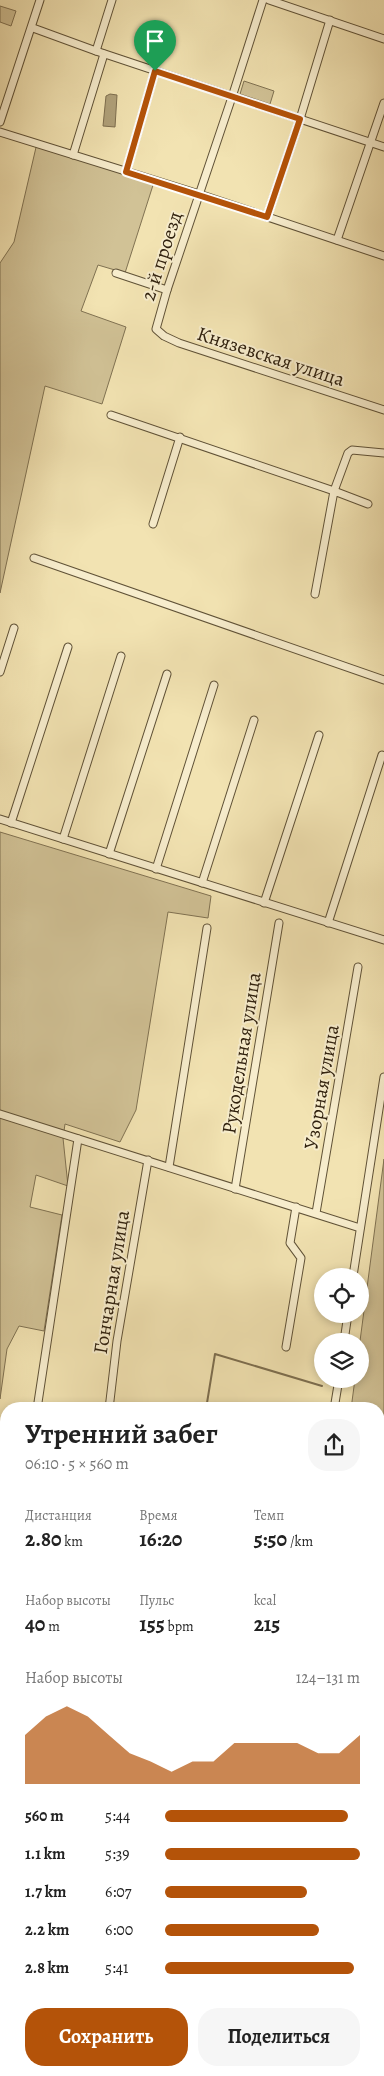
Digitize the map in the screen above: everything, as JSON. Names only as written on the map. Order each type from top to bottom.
[{"type":"street","points":[[0,122],[40,0]]},
{"type":"street","points":[[96,51],[112,0]]},
{"type":"street","name":"2-й проезд","points":[[156,323],[232,97],[262,0]]},
{"type":"street","points":[[269,0],[384,39]]},
{"type":"street","points":[[267,217],[300,119],[330,20]]},
{"type":"street","points":[[32,28],[384,148]]},
{"type":"street","points":[[73,155],[104,54]]},
{"type":"street","points":[[126,172],[155,71]]},
{"type":"street","points":[[337,240],[384,103]]},
{"type":"street","points":[[0,132],[199,194],[384,256]]},
{"type":"street","points":[[116,272],[167,290]]},
{"type":"street","name":"Князевская улица","points":[[156,323],[156,329],[160,334],[179,343],[384,410]]},
{"type":"street","points":[[111,415],[180,437],[368,504]]},
{"type":"street","points":[[153,524],[180,437]]},
{"type":"street","points":[[315,594],[334,491],[348,453],[352,450],[384,453]]},
{"type":"street","points":[[34,558],[384,680]]},
{"type":"street","points":[[0,672],[14,628]]},
{"type":"street","points":[[11,823],[68,647]]},
{"type":"street","points":[[63,839],[121,656]]},
{"type":"street","points":[[109,854],[167,674]]},
{"type":"street","points":[[156,868],[214,685]]},
{"type":"street","points":[[202,883],[254,720]]},
{"type":"street","points":[[264,903],[319,735]]},
{"type":"street","points":[[328,923],[382,755]]},
{"type":"street","points":[[0,819],[384,940]]},
{"type":"street","name":"Рукодельная улица","points":[[235,1189],[279,923]]},
{"type":"street","points":[[169,1167],[207,928]]},
{"type":"street","name":"Узорная улица","points":[[316,1213],[358,967]]},
{"type":"street","points":[[354,1268],[384,1077]]},
{"type":"street","points":[[0,1114],[360,1228]]},
{"type":"street","points":[[38,1402],[78,1138]]},
{"type":"street","name":"Гончарная улица","points":[[109,1402],[148,1160]]},
{"type":"street","points":[[286,1347],[301,1258],[290,1243],[296,1207]]},
{"type":"street","points":[[335,1402],[338,1388]]},
{"type":"shaded area","points":[[0,6],[16,11],[11,26],[0,22]]},
{"type":"shaded area","points":[[244,81],[274,91],[270,104],[240,94]]},
{"type":"shaded area","points":[[110,94],[117,95],[115,127],[103,126],[106,96]]},
{"type":"shaded area","points":[[37,143],[154,182],[125,273],[98,265],[81,311],[126,327],[102,404],[45,386],[0,593],[0,263],[14,242]]},
{"type":"shaded area","points":[[0,832],[211,896],[208,918],[168,912],[136,1110],[120,1142],[65,1124],[63,1138],[68,1186],[36,1175],[30,1207],[62,1215],[44,1331],[19,1326],[7,1349],[0,1399]]},
{"type":"shaded area","points":[[384,1159],[384,1402],[352,1402],[354,1388],[369,1388],[369,1333],[361,1333],[362,1323],[369,1323],[369,1273]]},
{"type":"waterway","points":[[207,1402],[215,1354],[314,1384]]},
{"type":"route","points":[[155,71],[300,119],[267,217],[126,172],[155,71]]}]
